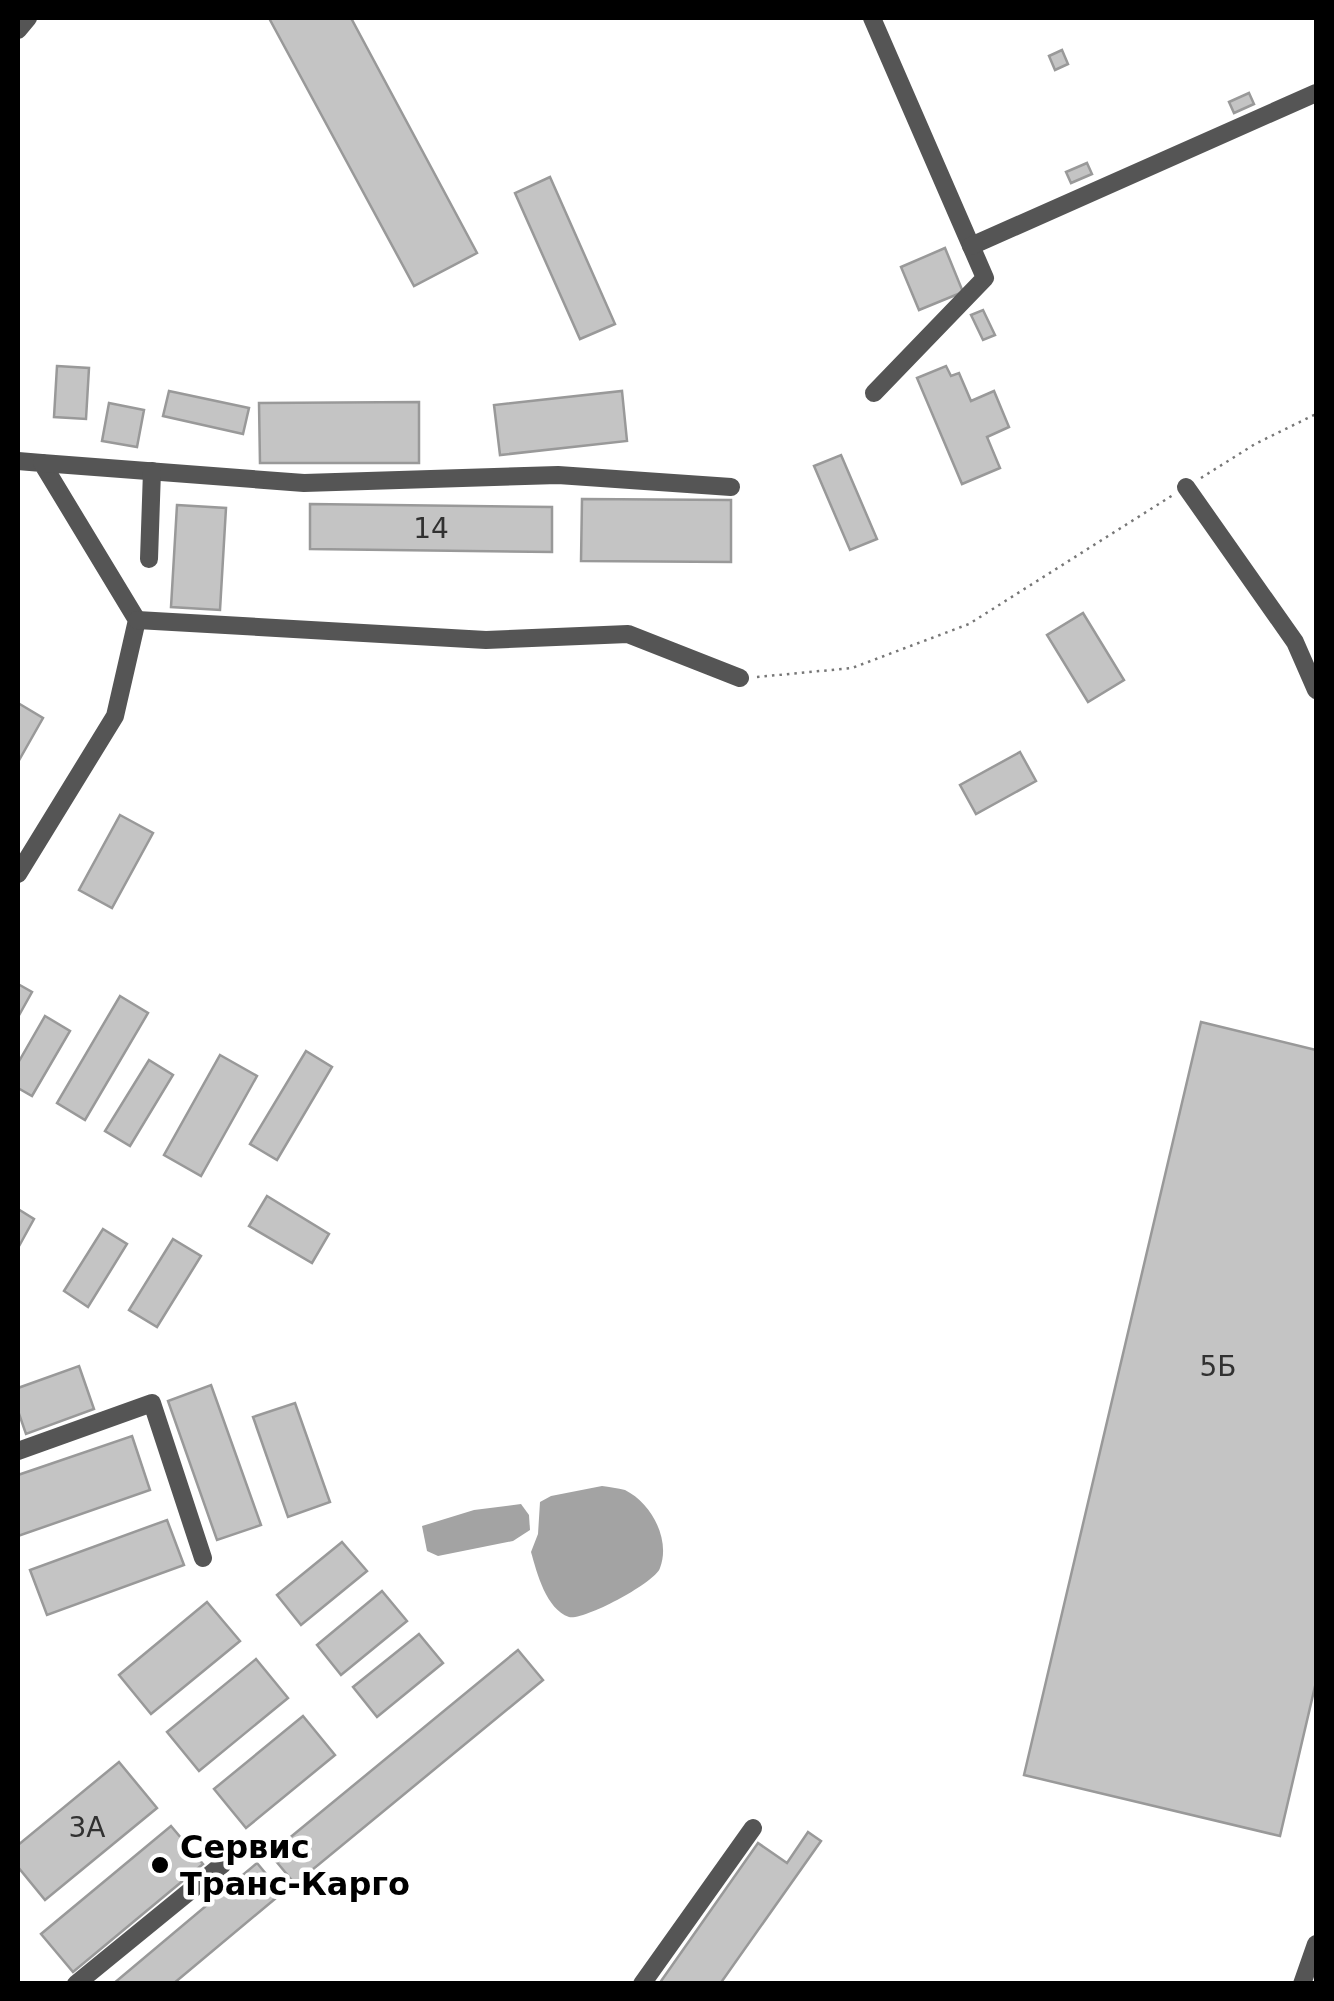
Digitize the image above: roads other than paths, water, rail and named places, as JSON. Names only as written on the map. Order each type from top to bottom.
[{"type":"street","points":[[18,30],[28,18]]},
{"type":"street","points":[[872,18],[985,278],[874,393]]},
{"type":"street","points":[[971,246],[1316,93]]},
{"type":"street","points":[[18,461],[304,483],[558,475],[731,487]]},
{"type":"street","points":[[18,874],[116,716],[137,620],[42,463]]},
{"type":"street","points":[[148,558],[152,472]]},
{"type":"street","points":[[1186,487],[1296,642],[1316,690]]},
{"type":"street","points":[[137,620],[486,640],[628,634],[740,678]]},
{"type":"street","points":[[18,1451],[152,1403],[203,1558]]},
{"type":"street","points":[[642,1984],[753,1828]]},
{"type":"street","points":[[76,1984],[223,1864]]},
{"type":"street","points":[[1302,1984],[1316,1944]]},
{"type":"place","name":"Сервис Транс-Карго","points":[[160,1865]]}]
